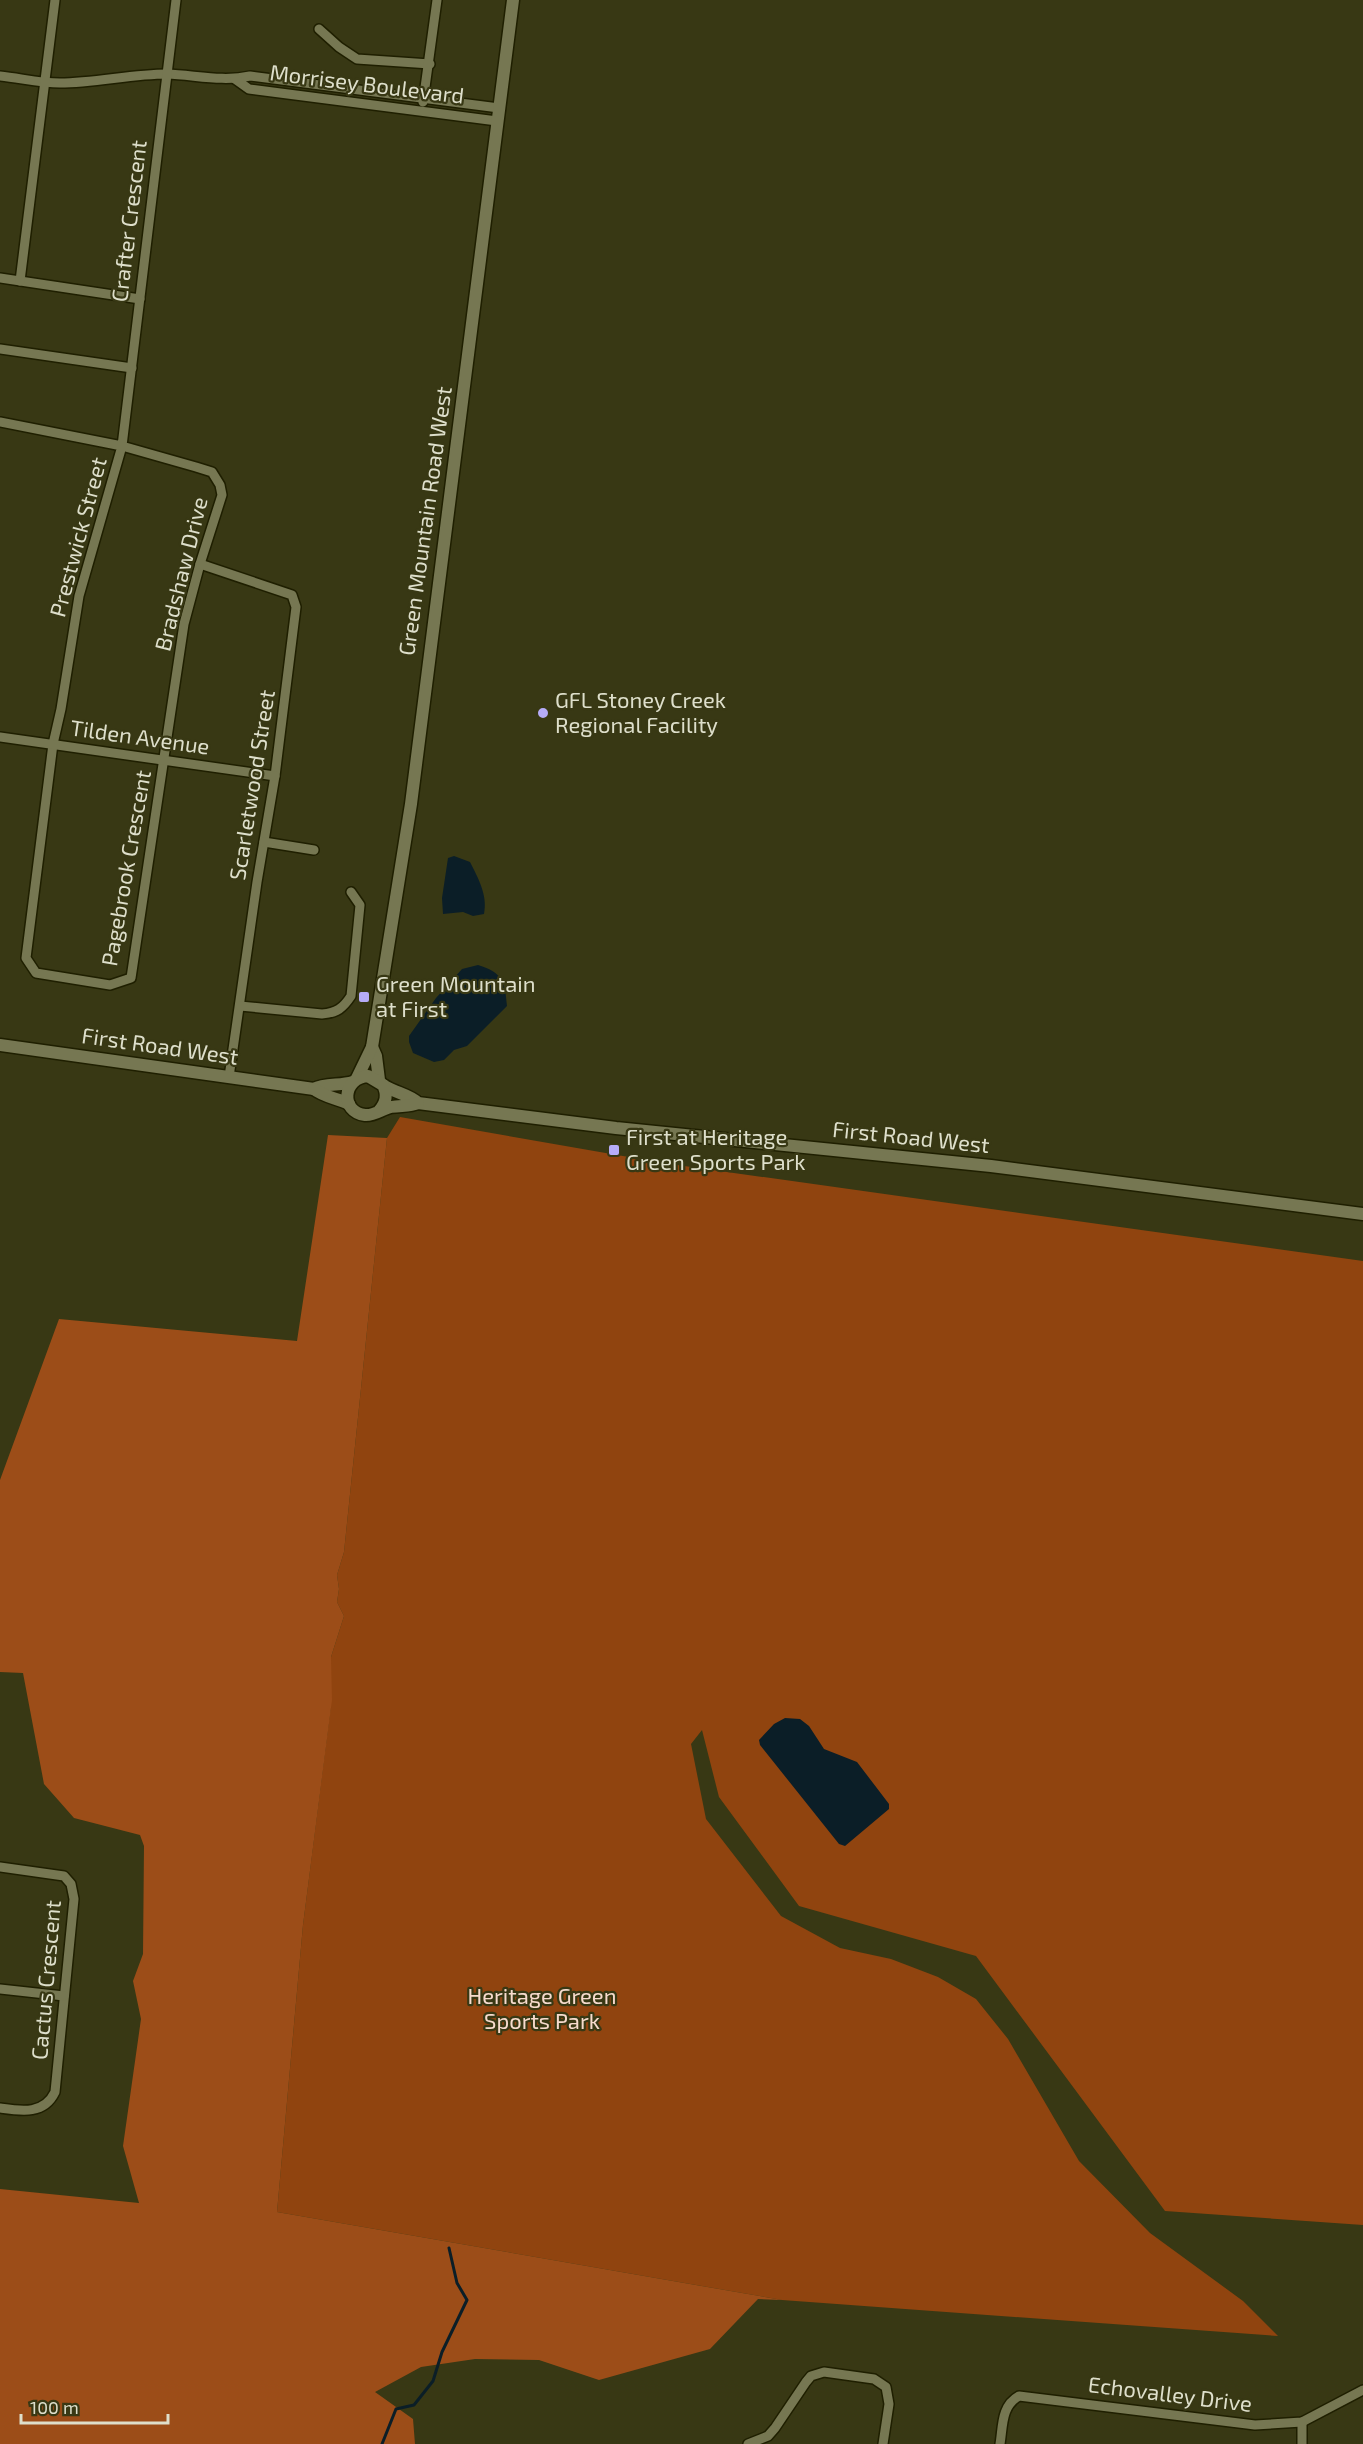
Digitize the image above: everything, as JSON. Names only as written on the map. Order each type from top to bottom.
[{"type":"street","points":[[20,281],[55,0]]},
{"type":"street","name":"Crafter Crescent","points":[[122,446],[176,0]]},
{"type":"street","points":[[422,110],[430,64],[436,0]]},
{"type":"street","name":"Green Mountain Road West","points":[[355,1080],[372,1047],[411,804],[513,0]]},
{"type":"street","points":[[319,29],[357,59],[430,64]]},
{"type":"street","name":"Morrisey Boulevard","points":[[0,76],[45,81],[89,81],[166,74],[235,79],[250,76],[499,108]]},
{"type":"street","name":"Morrisey Boulevard","points":[[235,79],[249,89],[497,121]]},
{"type":"street","points":[[0,278],[140,299]]},
{"type":"street","points":[[0,349],[132,368]]},
{"type":"street","name":"Bradshaw Drive","points":[[0,422],[122,446],[212,472],[220,485],[222,495],[184,624],[164,760]]},
{"type":"street","name":"Prestwick Street","points":[[53,744],[61,709],[78,596],[122,446]]},
{"type":"street","name":"Scarletwood Street","points":[[200,564],[292,595],[296,607],[275,776],[229,1077]]},
{"type":"street","name":"Tilden Avenue","points":[[0,737],[275,776]]},
{"type":"street","name":"Pagebrook Crescent","points":[[53,744],[26,958],[36,973],[110,985],[131,978],[164,760]]},
{"type":"street","points":[[264,842],[314,850]]},
{"type":"street","points":[[240,1006],[322,1014],[331,1014],[343,1009],[351,996],[360,905],[351,892]]},
{"type":"street","name":"First Road West","points":[[0,1045],[314,1089],[321,1095],[332,1096],[349,1104]]},
{"type":"street","name":"Green Mountain Road West","points":[[372,1047],[381,1083]]},
{"type":"street","points":[[368,1076],[381,1083],[386,1090],[385,1102],[379,1111],[362,1115],[349,1104],[347,1092],[355,1080],[368,1076]]},
{"type":"street","name":"First Road West","points":[[314,1089],[321,1085],[342,1085],[355,1080]]},
{"type":"street","name":"First Road West","points":[[381,1083],[401,1095],[413,1098],[418,1103]]},
{"type":"street","name":"First Road West","points":[[379,1111],[389,1107],[410,1107],[418,1103],[616,1128],[991,1166],[1363,1214]]},
{"type":"street","name":"Cactus Crescent","points":[[0,1867],[58,1874],[68,1879],[74,1899],[56,2087],[53,2096],[44,2106],[33,2110],[0,2108]]},
{"type":"street","points":[[0,1989],[64,1996]]},
{"type":"street","points":[[748,2444],[768,2436],[811,2376],[824,2372],[874,2379],[886,2387],[889,2404],[883,2444]]},
{"type":"street","name":"Echovalley Drive","points":[[1000,2444],[1004,2413],[1012,2400],[1019,2396],[1255,2425],[1302,2422],[1363,2390]]},
{"type":"street","points":[[1302,2422],[1302,2444]]},
{"type":"green space","name":"Heritage Green Sports Park","points":[[400,1117],[663,1163],[1363,1261],[1363,2225],[1165,2211],[976,1956],[799,1906],[719,1797],[702,1730],[691,1744],[706,1819],[781,1916],[840,1948],[891,1959],[938,1977],[976,1999],[1008,2039],[1079,2161],[1150,2233],[1243,2301],[1278,2336],[782,2300],[277,2212],[303,1925],[331,1705],[331,1657],[344,1616],[337,1602],[339,1589],[337,1575],[344,1552],[387,1138]]},
{"type":"shaded area","points":[[328,1135],[387,1138],[344,1552],[337,1575],[339,1589],[337,1602],[344,1616],[331,1657],[332,1700],[303,1925],[277,2212],[782,2300],[758,2299],[710,2349],[599,2380],[539,2360],[475,2359],[421,2367],[375,2392],[413,2419],[415,2444],[0,2444],[0,2189],[139,2203],[123,2146],[141,2019],[133,1981],[143,1954],[144,1846],[140,1835],[74,1818],[44,1784],[23,1673],[0,1672],[0,1480],[59,1319],[297,1341]]},
{"type":"water","points":[[454,856],[470,862],[485,900],[484,914],[473,916],[463,912],[443,914],[442,898],[448,858]]},
{"type":"water","points":[[478,965],[493,971],[501,979],[504,984],[507,1006],[467,1046],[454,1050],[444,1060],[434,1062],[413,1053],[409,1036],[436,998],[462,969]]},
{"type":"water","points":[[785,1718],[800,1719],[809,1726],[824,1749],[857,1762],[889,1804],[889,1809],[845,1846],[839,1844],[760,1745],[759,1740],[774,1724]]},
{"type":"waterway","points":[[382,2444],[396,2409],[414,2405],[433,2381],[442,2352],[467,2300],[457,2283],[449,2248]]},
{"type":"place","name":"GFL Stoney Creek Regional Facility","points":[[543,713]]},
{"type":"place","name":"Green Mountain at First","points":[[364,997]]},
{"type":"place","name":"First at Heritage Green Sports Park","points":[[614,1150]]}]
